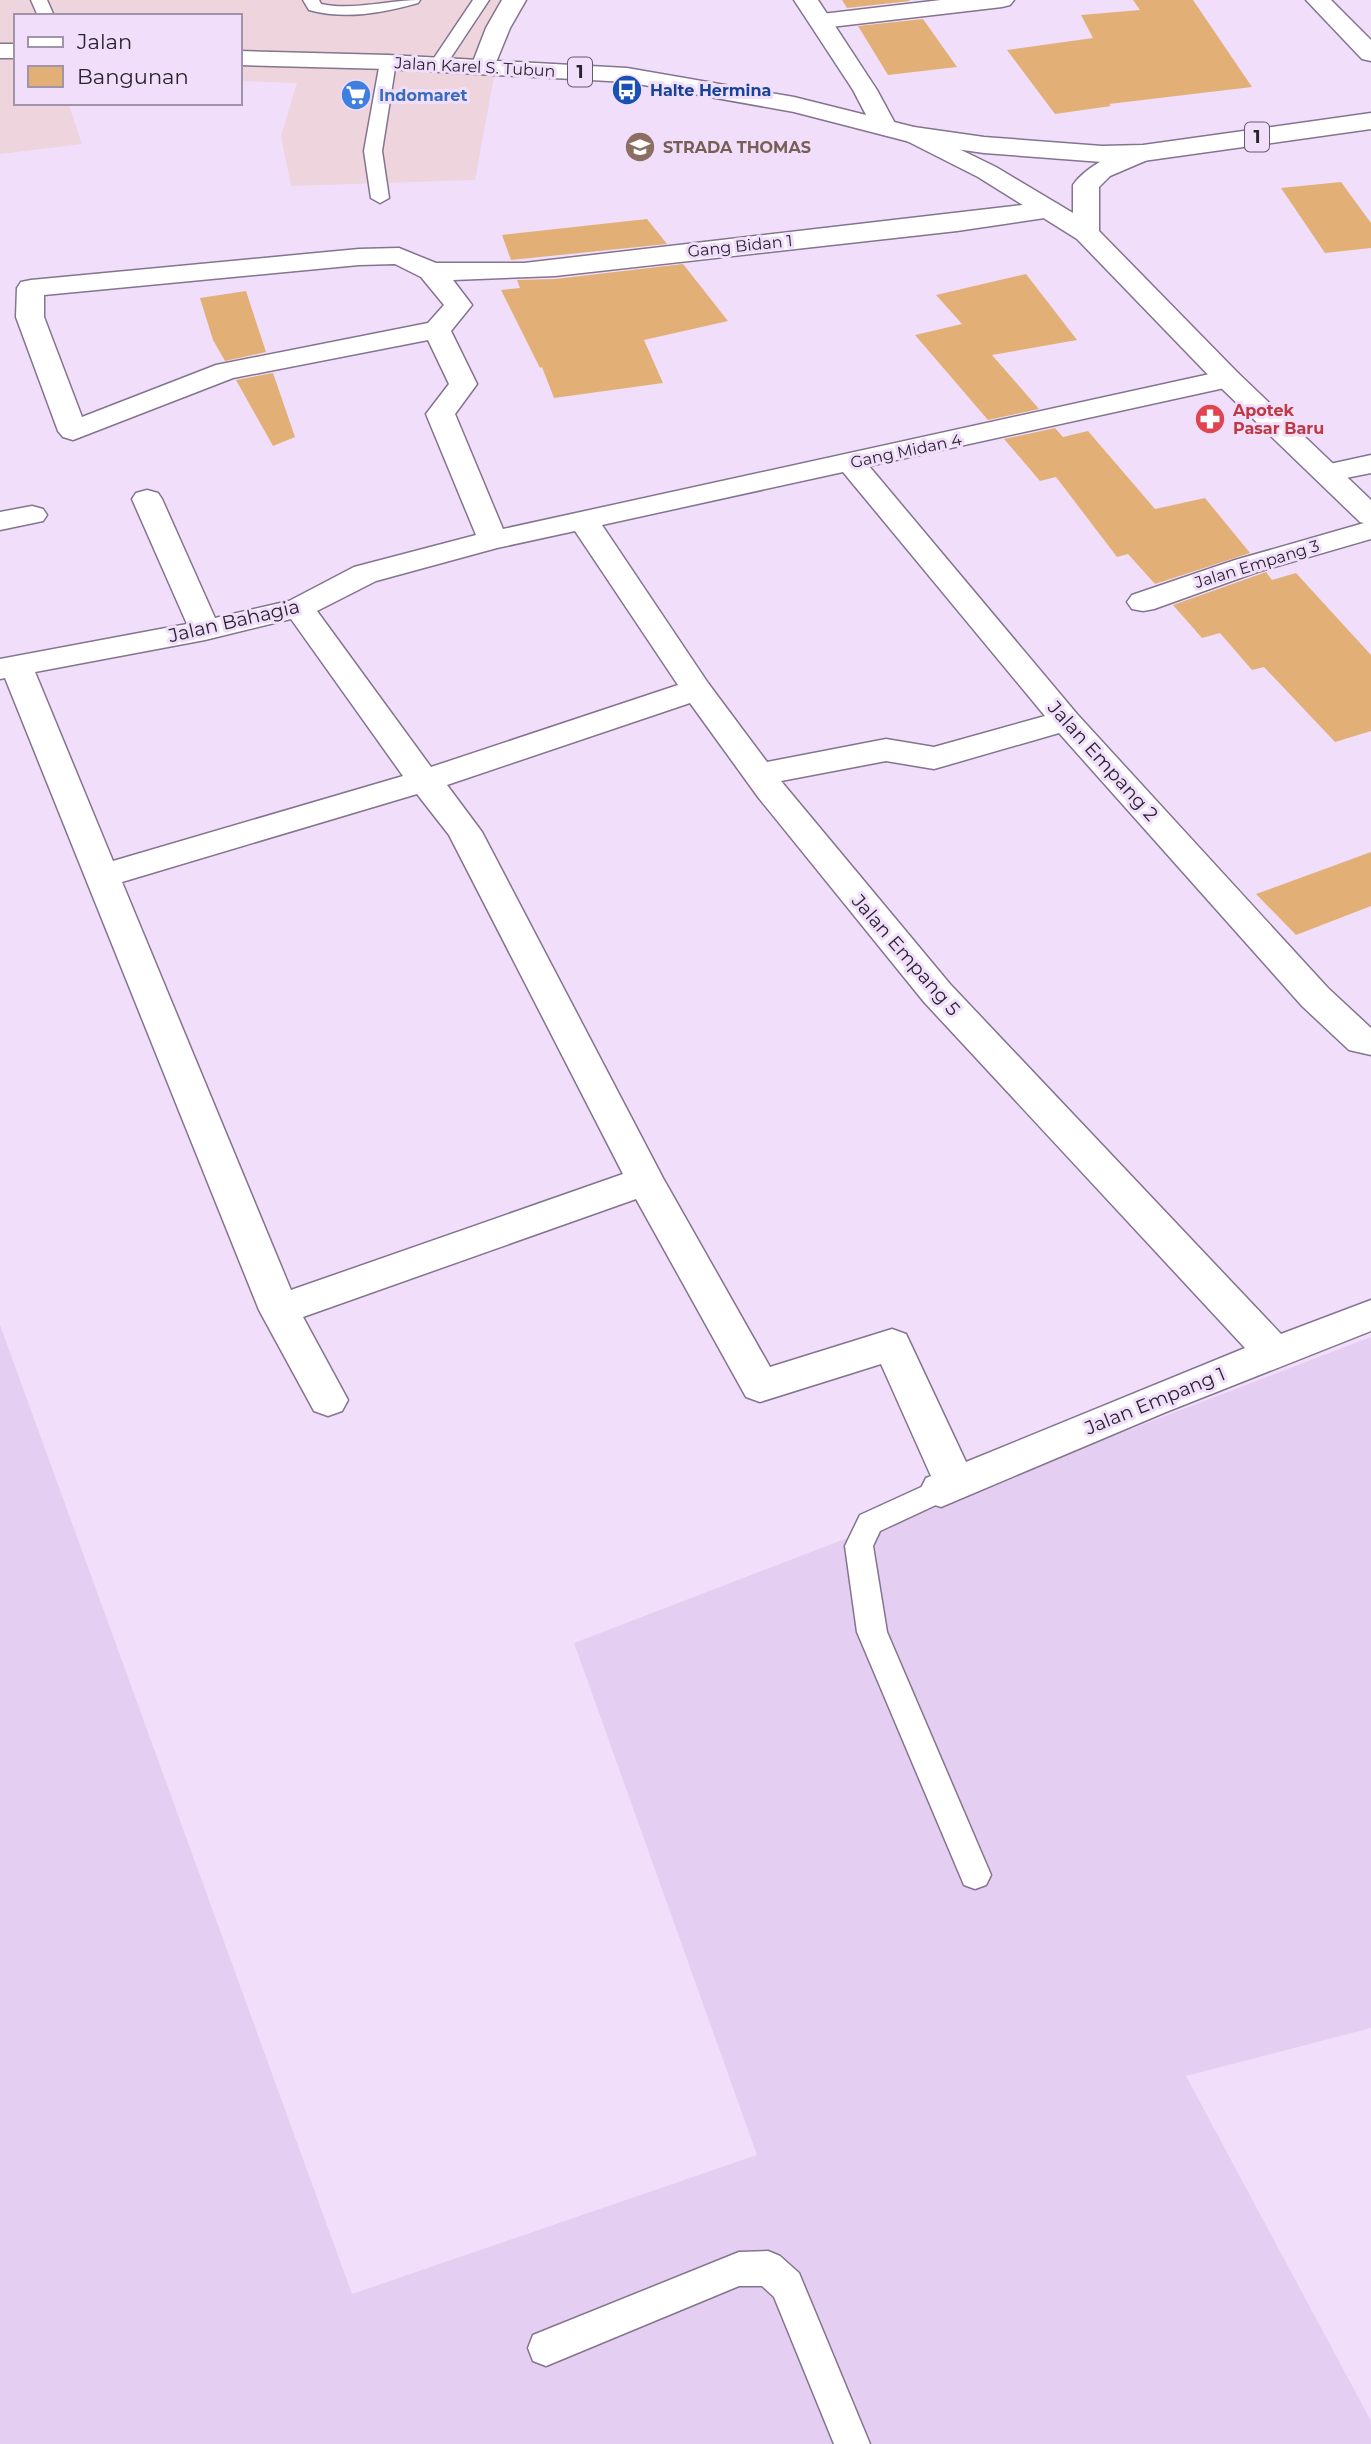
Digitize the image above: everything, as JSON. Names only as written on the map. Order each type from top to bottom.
[{"type":"main road","points":[[483,66],[498,28],[514,0]]},
{"type":"main road","points":[[807,0],[865,90],[884,127]]},
{"type":"main road","points":[[822,20],[1002,0]]},
{"type":"main road","points":[[1318,0],[1371,54]]},
{"type":"main road","name":"Jalan Karel S. Tubun","points":[[242,58],[438,64],[627,75],[794,104],[914,135]]},
{"type":"main road","name":"1","points":[[914,135],[1010,147],[1102,154],[1143,153],[1371,121]]},
{"type":"main road","points":[[914,135],[961,157],[1086,233],[1228,379],[1371,516]]},
{"type":"main road","points":[[1086,233],[1086,185],[1101,170],[1143,153]]},
{"type":"main road","name":"Gang Bidan 1","points":[[431,271],[470,273],[542,267],[927,228],[1049,211]]},
{"type":"main road","points":[[399,256],[431,271],[458,305],[437,330],[226,371],[73,431],[30,317],[31,288],[359,257],[399,256]]},
{"type":"main road","points":[[437,330],[463,384],[440,414],[493,540]]},
{"type":"main road","name":"Gang Midan 4","points":[[583,520],[1228,379]]},
{"type":"main road","name":"Jalan Empang 2","points":[[851,463],[1066,721],[1315,997],[1363,1041],[1371,1042]]},
{"type":"main road","points":[[1326,473],[1371,464]]},
{"type":"main road","points":[[147,499],[205,630]]},
{"type":"main road","points":[[0,521],[32,515]]},
{"type":"main road","name":"Jalan Bahagia","points":[[8,668],[205,630],[299,608],[365,574],[493,540],[583,520]]},
{"type":"main road","name":"Jalan Empang 5","points":[[583,520],[697,690],[852,893],[937,993],[1274,1353]]},
{"type":"main road","name":"Jalan Empang 3","points":[[1143,602],[1246,566],[1371,530]]},
{"type":"main road","points":[[299,608],[424,781],[447,806],[465,832],[645,1181],[760,1386],[892,1345],[948,1487]]},
{"type":"main road","points":[[8,668],[103,876],[279,1310],[328,1400]]},
{"type":"main road","points":[[103,876],[424,781],[697,690]]},
{"type":"main road","points":[[759,774],[886,750],[934,758],[1066,721]]},
{"type":"main road","points":[[279,1310],[645,1181]]},
{"type":"main road","name":"Jalan Empang 1","points":[[948,1487],[1371,1315]]},
{"type":"lane","points":[[311,0],[315,7],[331,12],[349,12],[412,0]]},
{"type":"lane","points":[[438,64],[481,0]]},
{"type":"lane","points":[[380,198],[373,151],[388,62]]},
{"type":"lane","points":[[948,1487],[870,1523],[859,1546],[872,1632],[975,1875]]},
{"type":"lane","points":[[546,2348],[739,2269],[768,2268],[787,2286],[852,2444]]},
{"type":"shaded area","points":[[0,0],[520,0],[497,60],[475,180],[291,186],[281,136],[297,83],[242,81],[242,14],[14,14],[14,105],[69,105],[82,144],[0,154]]},
{"type":"shaded area","points":[[0,1325],[352,2294],[757,2155],[574,1643],[1371,1337],[1371,2028],[1186,2076],[1371,2421],[1371,2444],[0,2444]]},
{"type":"building","points":[[842,0],[909,0],[910,1],[847,8]]},
{"type":"building","points":[[1133,0],[1193,0],[1252,87],[1109,104],[1111,106],[1055,114],[1007,50],[1093,38],[1081,15],[1140,10]]},
{"type":"building","points":[[923,19],[957,67],[888,75],[858,26]]},
{"type":"building","points":[[1341,182],[1371,223],[1371,248],[1325,253],[1281,188]]},
{"type":"building","points":[[647,219],[667,244],[511,260],[502,235]]},
{"type":"building","points":[[683,264],[728,321],[644,340],[663,383],[554,398],[542,367],[540,368],[501,290],[520,288],[517,280],[555,279]]},
{"type":"building","points":[[1026,274],[1077,340],[992,355],[1039,409],[988,420],[915,335],[962,324],[936,295]]},
{"type":"building","points":[[246,291],[266,352],[225,361],[213,340],[200,298]]},
{"type":"building","points":[[273,373],[295,437],[273,446],[236,380]]},
{"type":"building","points":[[1055,428],[1063,437],[1088,431],[1155,509],[1205,498],[1250,553],[1155,584],[1128,554],[1117,557],[1056,477],[1040,481],[1004,439]]},
{"type":"building","points":[[1266,572],[1272,580],[1296,573],[1371,655],[1371,731],[1335,742],[1264,667],[1252,670],[1220,633],[1202,638],[1173,605]]},
{"type":"building","points":[[1371,852],[1371,906],[1296,935],[1256,894]]},
{"type":"place","name":"Halte Hermina","points":[[627,90]]},
{"type":"place","name":"Indomaret","points":[[356,95]]},
{"type":"place","name":"STRADA THOMAS","points":[[640,147]]},
{"type":"place","name":"Apotek Pasar Baru","points":[[1210,419]]}]
